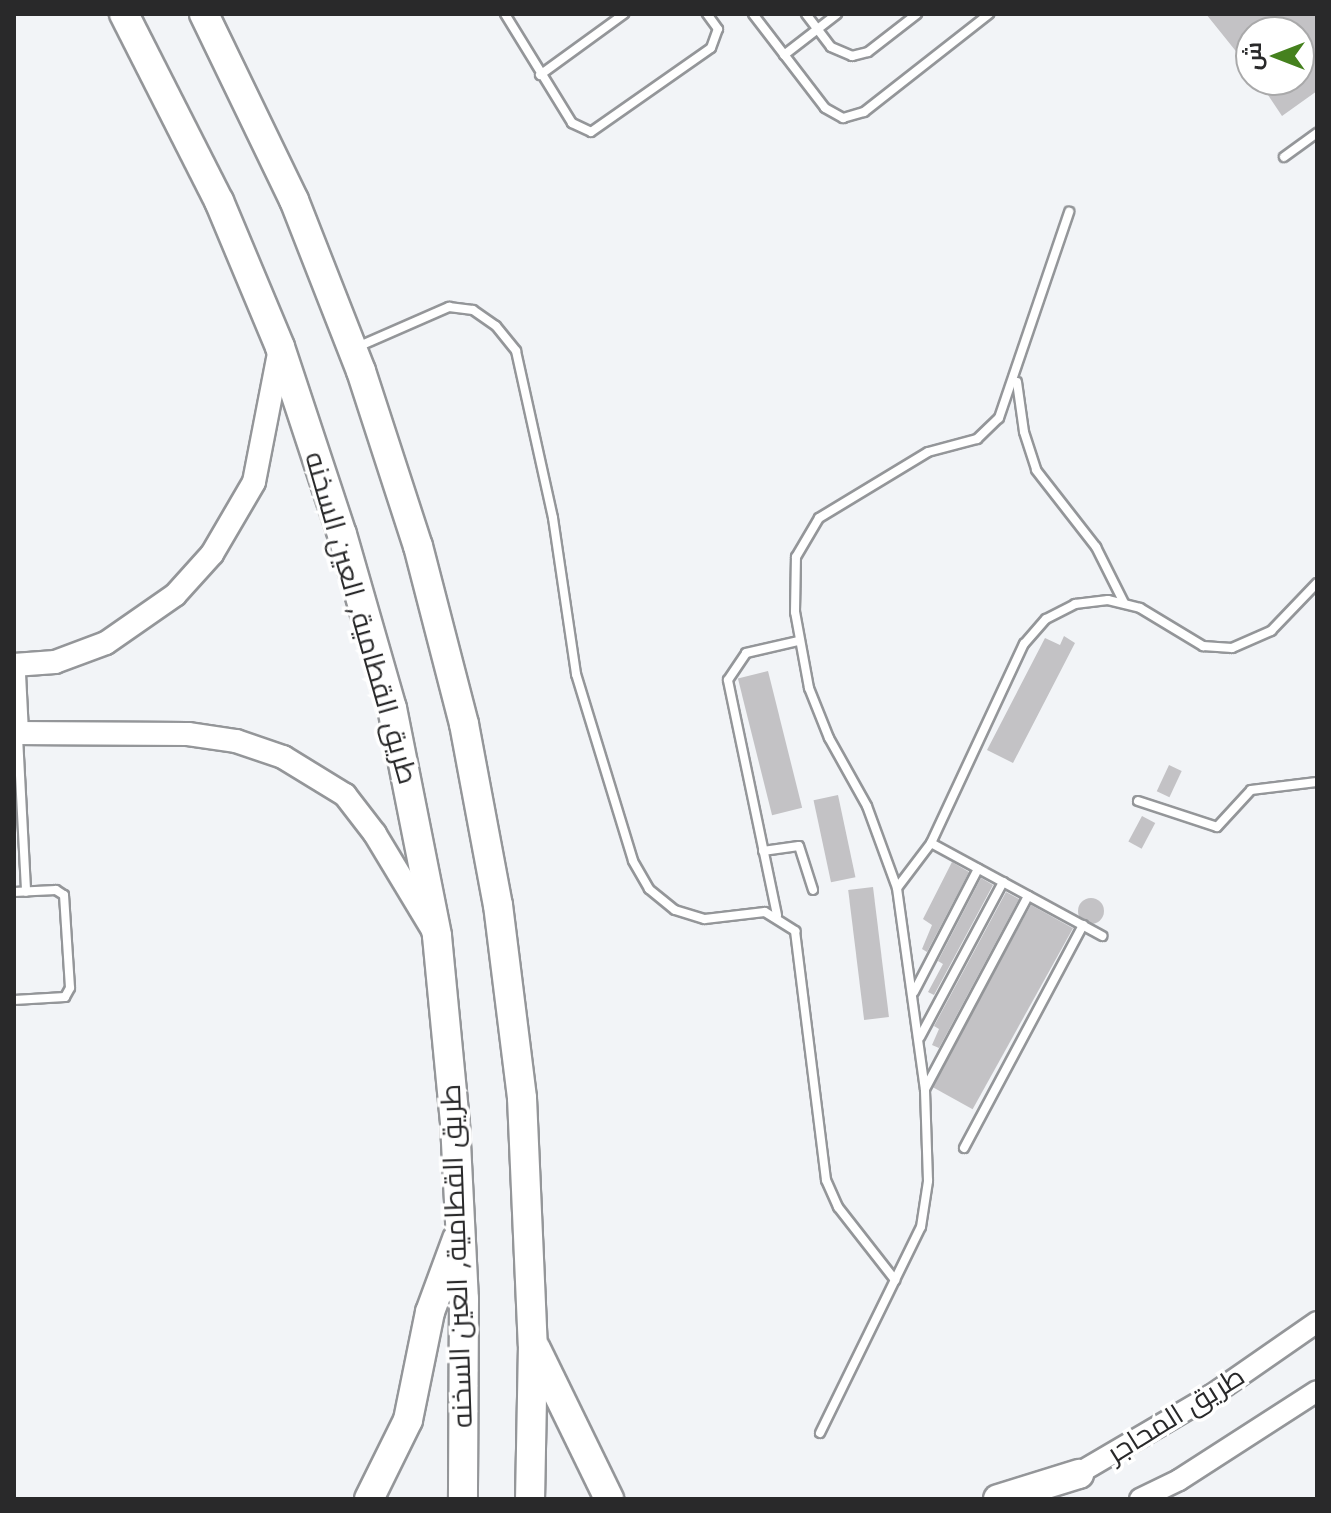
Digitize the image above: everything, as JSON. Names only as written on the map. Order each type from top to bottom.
[{"type":"highway","name":"طريق القطامية, العين السخنه","points":[[124,14],[219,201],[280,347],[342,534],[392,708],[437,936],[460,1231],[463,1499]]},
{"type":"highway","points":[[204,14],[294,200],[353,349],[418,546],[464,724],[498,905],[522,1098],[533,1342],[531,1498]]},
{"type":"highway","points":[[369,1499],[408,1420],[430,1312],[460,1231]]},
{"type":"highway","points":[[533,1342],[609,1499]]},
{"type":"highway","points":[[998,1499],[1079,1474]]},
{"type":"main road","points":[[14,665],[55,662],[106,643],[153,613],[194,576],[228,531],[254,482],[280,347]]},
{"type":"main road","points":[[14,674],[16,733],[188,734],[236,741],[283,757],[326,781],[353,804],[437,936]]},
{"type":"street","name":"طريق المحاجر","points":[[1031,1499],[1212,1395],[1317,1322]]},
{"type":"street","name":"طريق المحاجر","points":[[1140,1499],[1179,1480],[1317,1391]]},
{"type":"lane","points":[[505,14],[540,75],[577,128],[598,130],[711,48],[718,29],[707,14]]},
{"type":"lane","points":[[540,75],[624,14]]},
{"type":"lane","points":[[753,14],[825,108],[843,118],[854,117],[989,14]]},
{"type":"lane","points":[[806,14],[837,52],[860,55],[917,14]]},
{"type":"lane","points":[[784,55],[837,14]]},
{"type":"lane","points":[[1284,157],[1317,133]]},
{"type":"lane","points":[[820,1433],[895,1280],[925,1210],[925,1090],[914,992],[897,888],[867,806],[818,714],[798,641],[794,572],[809,529],[928,452],[985,433],[1004,409],[1069,212]]},
{"type":"lane","points":[[353,349],[449,307],[473,310],[507,337],[522,365],[585,712],[640,876],[661,901],[689,916],[777,915]]},
{"type":"lane","points":[[1016,374],[1019,413],[1036,470],[1096,547],[1124,603]]},
{"type":"lane","points":[[897,888],[931,843],[1034,631],[1075,604],[1124,603],[1203,646],[1232,648],[1271,631],[1317,583]]},
{"type":"lane","points":[[798,641],[746,653],[728,680],[777,915],[799,942],[826,1180],[838,1207],[895,1280]]},
{"type":"lane","points":[[16,733],[26,892]]},
{"type":"lane","points":[[1138,801],[1217,827],[1251,790],[1317,782]]},
{"type":"lane","points":[[931,843],[1102,936]]},
{"type":"lane","points":[[763,851],[799,846],[813,890]]},
{"type":"lane","points":[[914,992],[978,869]]},
{"type":"lane","points":[[919,1039],[1003,882]]},
{"type":"lane","points":[[14,892],[56,890],[64,895],[70,992],[61,998],[14,1000]]},
{"type":"lane","points":[[925,1090],[1028,896]]},
{"type":"lane","points":[[964,1148],[1083,925]]},
{"type":"building","points":[[1206,14],[1317,14],[1317,91],[1315,92],[1315,16],[1235,16],[1235,50]]},
{"type":"building","points":[[1269,96],[1310,96],[1282,116]]},
{"type":"building","points":[[1064,636],[1075,643],[1013,763],[987,750],[1045,638],[1060,645]]},
{"type":"building","points":[[768,671],[802,808],[772,815],[738,678]]},
{"type":"building","points":[[1169,765],[1182,771],[1169,797],[1157,791]]},
{"type":"building","points":[[838,795],[855,877],[831,882],[814,800]]},
{"type":"building","points":[[1142,816],[1155,823],[1142,849],[1128,842]]},
{"type":"building","points":[[952,862],[969,872],[927,952],[922,949],[932,925],[923,919]]},
{"type":"building","points":[[981,878],[993,885],[934,995],[928,992],[943,964],[938,961]]},
{"type":"building","points":[[873,887],[889,1017],[864,1020],[848,890]]},
{"type":"building","points":[[1006,892],[1019,899],[939,1048],[932,1045],[939,1029],[934,1026]]},
{"type":"building","points":[[1091,898],[1100,902],[1104,911],[1100,920],[1091,924],[1082,920],[1078,911],[1082,902]]},
{"type":"building","points":[[1031,905],[1073,928],[973,1109],[931,1086]]}]
